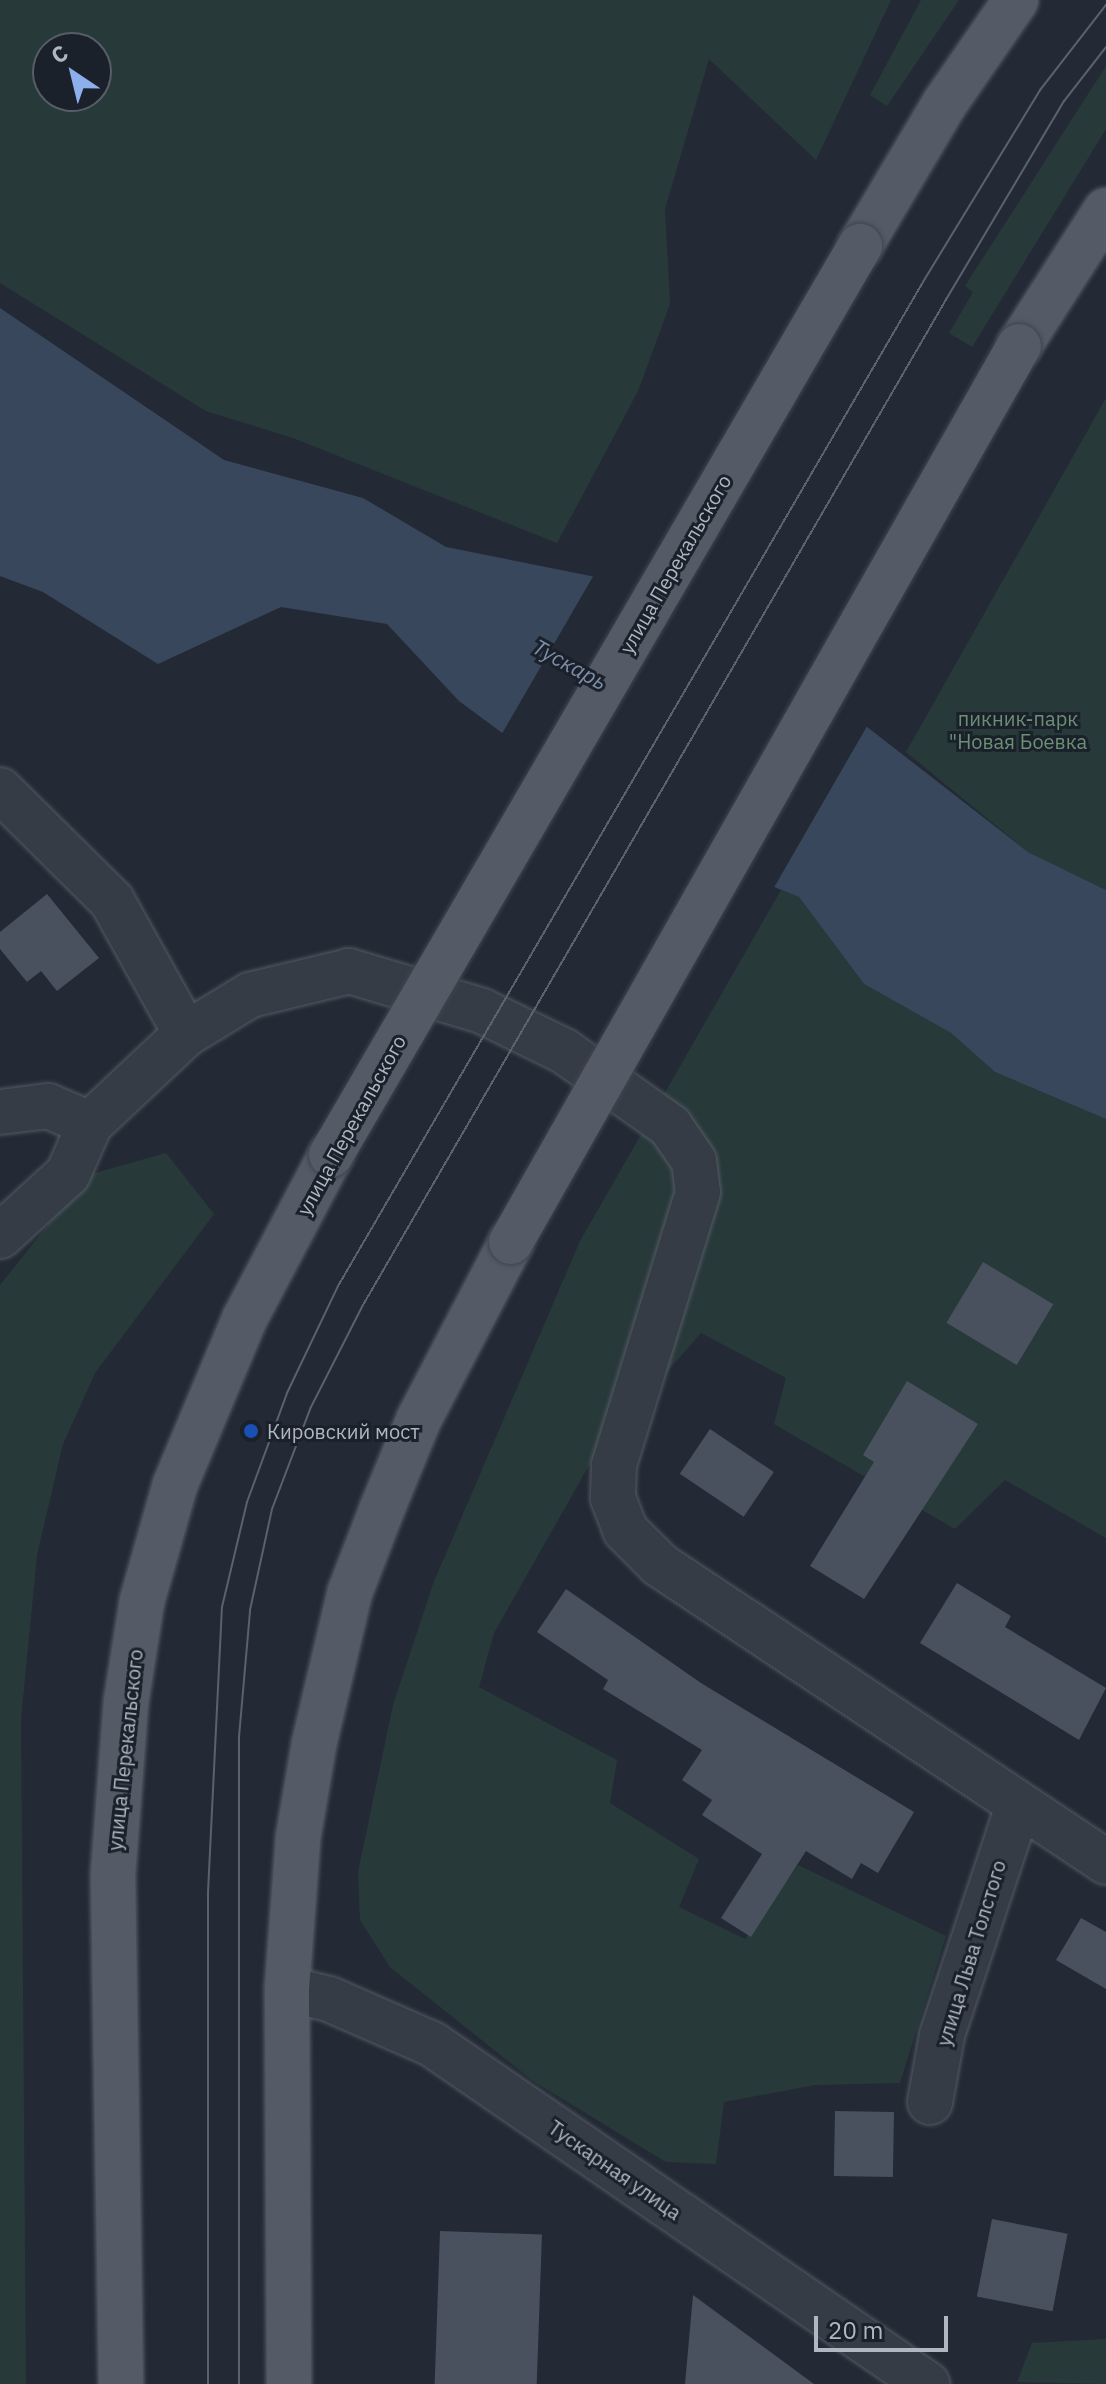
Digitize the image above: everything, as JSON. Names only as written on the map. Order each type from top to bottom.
[{"type":"main road","name":"улица Перекальского","points":[[121,2384],[113,1875],[126,1702],[142,1601],[175,1485],[233,1346],[331,1155],[860,246],[945,103],[1016,0]]},
{"type":"main road","points":[[289,2384],[287,1989],[298,1838],[329,1667],[350,1592],[419,1419],[511,1242],[1019,346],[1106,210]]},
{"type":"street","points":[[0,790],[112,901],[186,1034]]},
{"type":"street","points":[[0,1236],[68,1174],[90,1124],[186,1034],[250,995],[349,971],[482,1011],[564,1051],[670,1126],[694,1161],[698,1192],[614,1465],[613,1498],[625,1530],[660,1565],[1106,1862]]},
{"type":"street","points":[[0,1112],[48,1106],[90,1124]]},
{"type":"street","name":"улица Льва Толстого","points":[[930,2102],[942,2035],[1018,1806]]},
{"type":"street","name":"Тускарная улица","points":[[287,1989],[329,1999],[432,2044],[918,2381]]},
{"type":"green space","points":[[0,0],[891,0],[816,160],[709,59],[665,209],[670,304],[638,391],[557,543],[293,438],[206,411],[0,283]]},
{"type":"green space","points":[[921,0],[959,0],[887,106],[870,95]]},
{"type":"green space","points":[[1106,66],[1106,129],[972,347],[949,333],[973,292],[965,286]]},
{"type":"green space","name":"пикник-парк \"Новая Боевка","points":[[1106,398],[1106,890],[1028,852],[906,752]]},
{"type":"green space","points":[[781,890],[799,897],[864,984],[951,1033],[995,1072],[1106,1119],[1106,1538],[1005,1480],[955,1529],[774,1424],[786,1378],[701,1333],[596,1453],[494,1633],[479,1687],[617,1760],[610,1803],[699,1859],[679,1907],[745,1939],[798,1865],[946,1936],[900,2083],[815,2085],[724,2102],[716,2164],[666,2162],[533,2081],[390,1967],[360,1920],[358,1872],[393,1705],[433,1584],[580,1241]]},
{"type":"green space","points":[[166,1153],[214,1214],[95,1373],[63,1444],[37,1555],[21,1719],[26,2384],[0,2384],[0,1285],[88,1175]]},
{"type":"green space","points":[[1106,2339],[1106,2384],[1017,2382],[1032,2343]]},
{"type":"water","name":"Тускарь","points":[[0,308],[224,460],[363,498],[446,547],[616,581],[777,657],[1028,852],[1106,890],[1106,1119],[995,1072],[951,1033],[864,984],[799,897],[633,830],[459,701],[387,624],[281,607],[158,664],[43,592],[0,576]]},
{"type":"pier","points":[[595,573],[617,578],[779,654],[870,721],[772,891],[631,833],[500,737]]},
{"type":"building","points":[[47,894],[99,958],[57,991],[41,971],[27,982],[0,949],[0,932]]},
{"type":"building","points":[[983,1262],[1053,1304],[1017,1365],[946,1323]]},
{"type":"building","points":[[907,1381],[978,1424],[864,1599],[810,1566],[874,1462],[863,1455]]},
{"type":"building","points":[[710,1429],[774,1472],[744,1517],[680,1474]]},
{"type":"building","points":[[957,1583],[1011,1616],[1005,1627],[1106,1688],[1079,1740],[920,1643]]},
{"type":"building","points":[[566,1589],[701,1683],[914,1812],[878,1873],[861,1863],[852,1879],[806,1851],[751,1937],[721,1918],[762,1854],[702,1815],[712,1800],[682,1780],[702,1750],[603,1689],[608,1680],[537,1632]]},
{"type":"building","points":[[1081,1918],[1106,1932],[1106,1989],[1056,1960]]},
{"type":"building","points":[[835,2111],[894,2112],[893,2177],[834,2176]]},
{"type":"building","points":[[992,2219],[1068,2234],[1053,2311],[977,2297]]},
{"type":"building","points":[[440,2231],[542,2235],[537,2384],[435,2384]]},
{"type":"building","points":[[693,2295],[814,2384],[685,2384]]},
{"type":"tram line","points":[[208,2384],[208,1892],[222,1607],[247,1502],[287,1393],[338,1286],[923,282],[1040,90],[1106,5]]},
{"type":"tram line","points":[[239,2384],[239,1737],[250,1610],[272,1509],[311,1407],[363,1305],[947,298],[1064,101],[1106,47]]},
{"type":"place","name":"Кировский мост","points":[[251,1431]]}]
